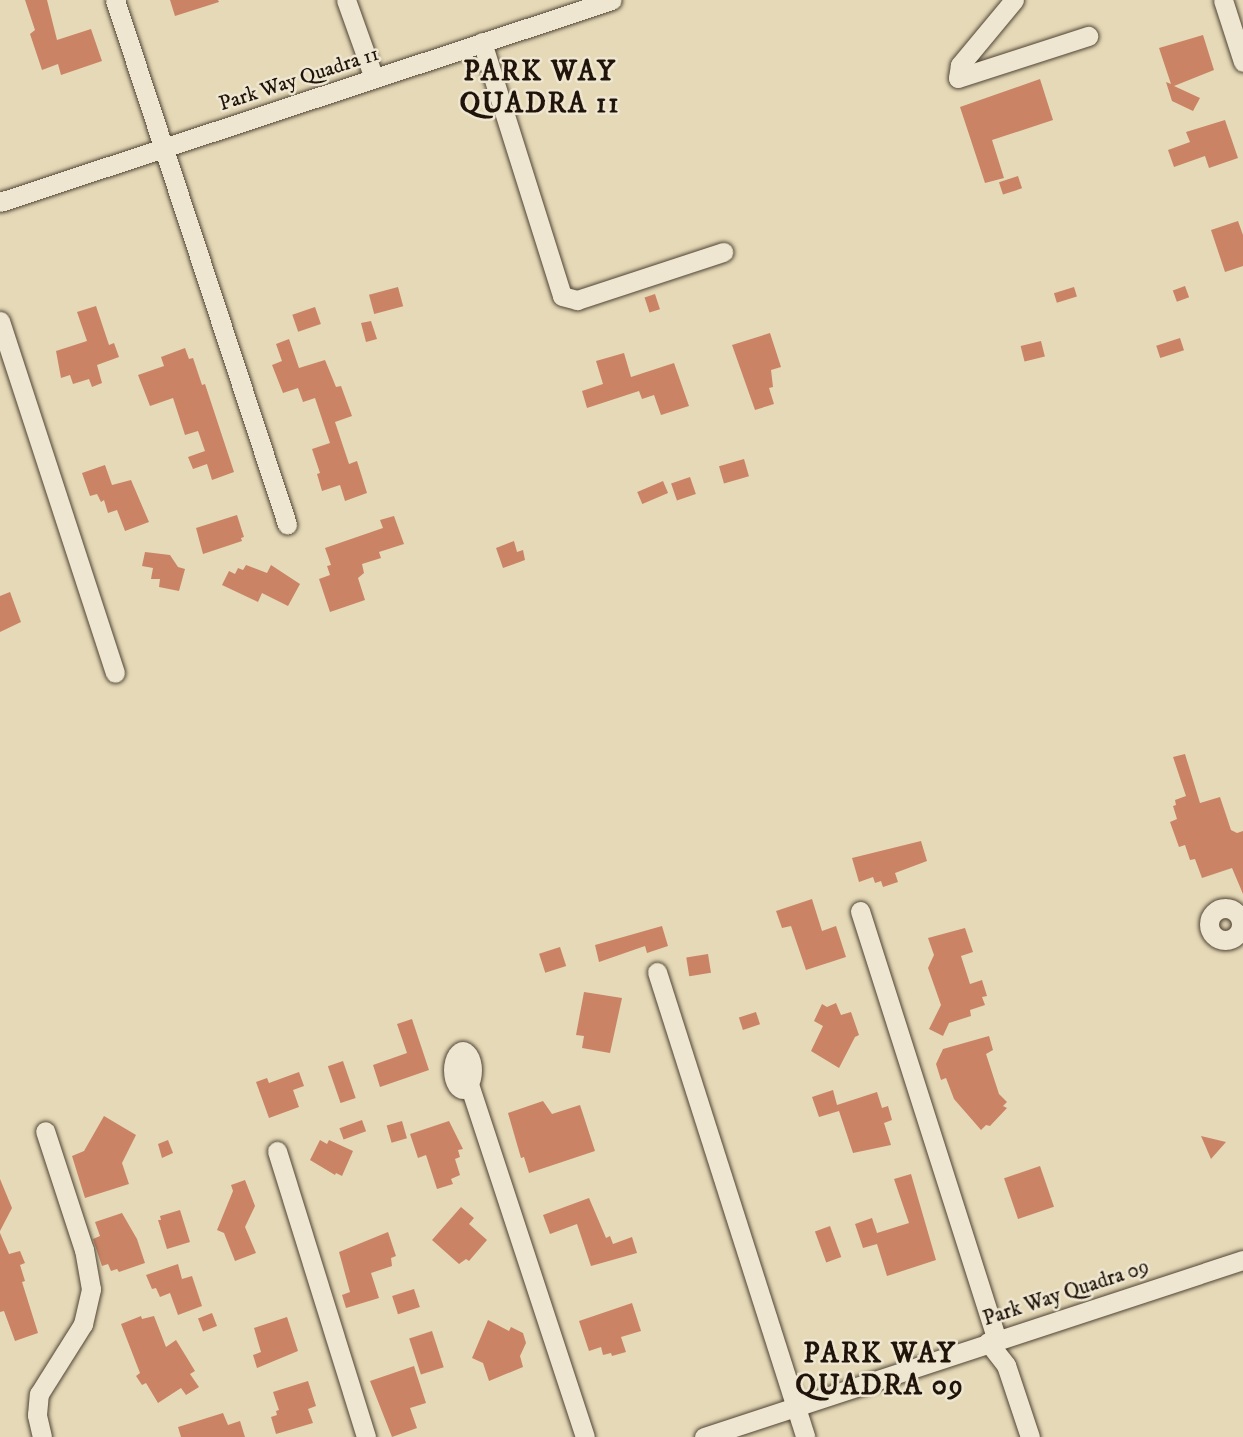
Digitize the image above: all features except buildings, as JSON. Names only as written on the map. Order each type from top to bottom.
[{"type":"street","points":[[115,0],[287,524]]},
{"type":"street","points":[[346,0],[374,78]]},
{"type":"street","name":"Park Way Quadra 11","points":[[0,202],[482,43],[551,10],[612,0]]},
{"type":"street","points":[[1014,0],[960,65],[958,78],[1088,36]]},
{"type":"street","points":[[1223,0],[1243,62]]},
{"type":"street","points":[[482,43],[562,296],[577,300],[723,252]]},
{"type":"street","points":[[0,321],[115,673]]},
{"type":"street","points":[[860,911],[1030,1437]]},
{"type":"street","points":[[657,972],[770,1319],[805,1437]]},
{"type":"street","points":[[464,1069],[585,1437]]},
{"type":"street","points":[[42,1437],[37,1415],[39,1394],[83,1324],[89,1307],[90,1289],[84,1250],[45,1131]]},
{"type":"street","points":[[277,1152],[366,1437]]},
{"type":"street","name":"Park Way Quadra 09","points":[[704,1437],[1243,1260]]},
{"type":"district","name":"PARK WAY QUADRA 11","points":[[540,88]]},
{"type":"district","name":"PARK WAY QUADRA 09","points":[[880,1370]]}]
